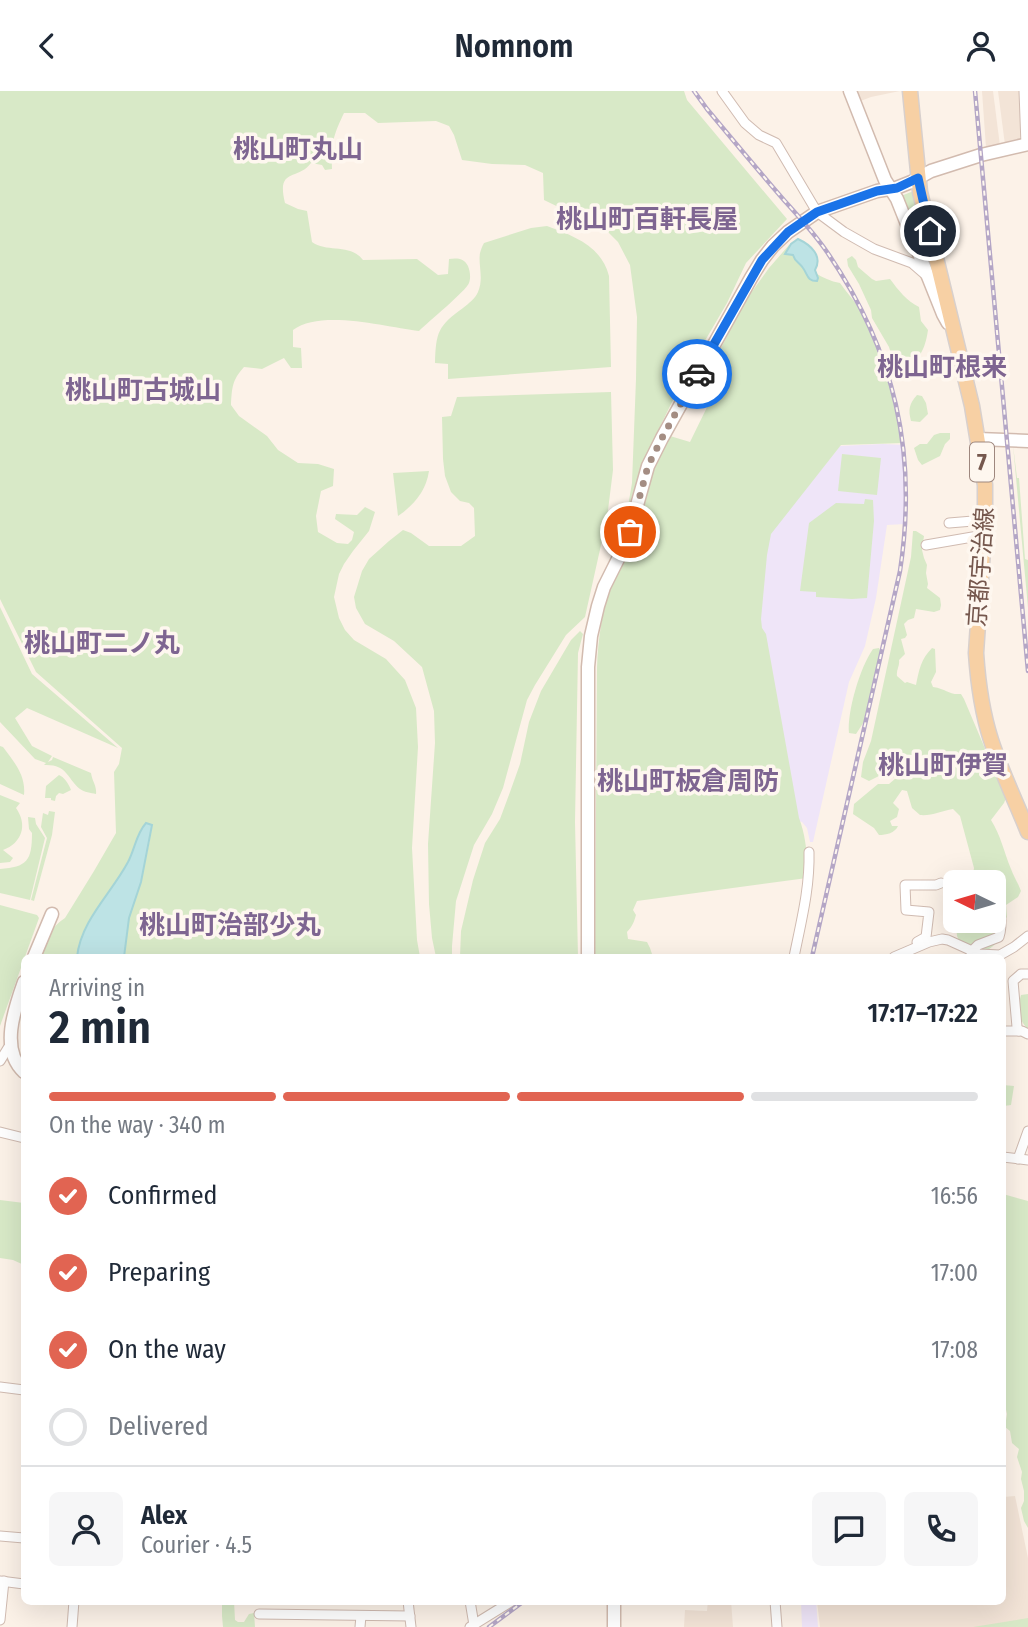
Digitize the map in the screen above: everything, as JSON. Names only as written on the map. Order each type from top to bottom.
[{"type":"main road","name":"京都宇治線","points":[[910,91],[918,178],[978,439],[985,485],[985,520],[976,633],[977,675],[982,707],[991,740],[1028,832]]},
{"type":"street","points":[[722,91],[745,123],[759,135],[776,143],[817,212],[874,249],[912,263],[928,277]]},
{"type":"street","points":[[850,91],[885,180],[897,199],[943,314],[954,332]]},
{"type":"street","points":[[588,954],[588,667],[591,636],[604,587],[627,541],[648,466],[667,427],[738,300],[773,246],[817,212],[877,191],[897,188],[931,171],[1027,144],[1024,91]]},
{"type":"street","points":[[978,439],[1028,441]]},
{"type":"street","points":[[949,523],[985,520]]},
{"type":"street","points":[[926,545],[984,535]]},
{"type":"street","points":[[795,954],[810,874],[808,852]]},
{"type":"street","points":[[916,948],[914,944],[926,937],[929,912],[906,910],[905,885],[941,883]]},
{"type":"street","points":[[35,954],[52,913]]},
{"type":"street","points":[[971,952],[978,945],[999,937],[1000,933]]},
{"type":"street","points":[[1002,954],[1028,936]]},
{"type":"street","points":[[907,954],[929,942],[942,939],[979,954]]},
{"type":"street","points":[[1023,1033],[1017,1027],[1013,981],[1021,974],[1028,974]]},
{"type":"street","points":[[0,1061],[8,1048],[10,1025],[21,991]]},
{"type":"street","points":[[8,1048],[14,1063],[21,1069]]},
{"type":"street","points":[[1023,1160],[1028,1131]]},
{"type":"street","points":[[0,1132],[21,1137]]},
{"type":"street","points":[[0,1387],[21,1390]]},
{"type":"street","points":[[0,1536],[21,1538]]},
{"type":"street","points":[[0,1620],[2,1581],[21,1584]]},
{"type":"street","points":[[72,1627],[74,1605]]},
{"type":"street","points":[[409,1605],[411,1627]]},
{"type":"street","points":[[470,1605],[472,1626],[506,1605]]},
{"type":"street","points":[[614,1605],[614,1627]]},
{"type":"street","points":[[775,1605],[777,1627]]},
{"type":"street","points":[[259,1614],[410,1616]]},
{"type":"street","points":[[360,1627],[361,1616]]},
{"type":"shaded area","points":[[853,91],[900,91],[858,102]]},
{"type":"shaded area","points":[[982,91],[993,91],[1000,146],[986,148]]},
{"type":"shaded area","points":[[998,91],[1021,91],[1022,135],[1015,143],[1005,145]]},
{"type":"shaded area","points":[[905,445],[905,524],[887,525],[876,598],[865,646],[849,682],[813,842],[810,842],[807,828],[799,821],[761,629],[769,535],[840,446]]},
{"type":"shaded area","points":[[1015,1496],[1028,1558],[1028,1623],[989,1627],[820,1627],[817,1605],[1006,1605],[1006,1497]]},
{"type":"shaded area","points":[[708,1605],[731,1605],[733,1627],[684,1627],[685,1610],[707,1611]]},
{"type":"shaded area","points":[[801,1605],[816,1605],[818,1627],[802,1627]]},
{"type":"green space","points":[[0,91],[684,91],[687,100],[787,219],[746,263],[727,303],[685,375],[643,462],[627,512],[632,483],[637,317],[630,265],[618,242],[606,230],[544,200],[543,173],[525,165],[462,160],[449,126],[436,121],[378,123],[365,113],[344,113],[334,140],[332,169],[325,170],[322,165],[311,163],[286,179],[283,184],[285,203],[307,211],[312,242],[318,245],[352,252],[363,260],[417,259],[438,275],[448,274],[449,259],[457,259],[466,263],[470,272],[470,281],[466,287],[419,331],[336,320],[305,324],[293,330],[293,347],[301,348],[302,368],[291,368],[284,358],[262,369],[244,367],[235,380],[231,399],[231,405],[239,416],[267,436],[278,450],[298,463],[318,464],[334,469],[333,486],[321,491],[316,516],[318,532],[337,543],[348,544],[354,532],[335,519],[336,514],[357,515],[365,507],[375,512],[369,531],[339,574],[334,597],[345,630],[354,640],[386,659],[405,680],[416,708],[418,747],[412,848],[419,954],[124,954],[129,918],[141,882],[150,839],[139,834],[121,874],[88,926],[78,954],[40,954],[49,935],[65,918],[116,833],[114,772],[119,764],[122,748],[36,672],[0,599]]},
{"type":"green space","points":[[914,193],[926,256],[901,196]]},
{"type":"green space","points":[[547,226],[585,243],[605,265],[609,276],[611,367],[448,379],[448,364],[435,363],[436,344],[443,325],[472,301],[478,292],[481,282],[480,253],[484,243],[531,228]]},
{"type":"green space","points":[[789,245],[811,270],[840,283],[863,313],[885,360],[903,443],[841,445],[771,534],[761,619],[805,840],[807,878],[637,901],[633,910],[636,915],[627,932],[628,939],[647,942],[652,954],[595,954],[597,668],[606,603],[613,582],[638,534],[652,470],[662,446],[670,436],[690,442],[711,399],[700,389],[745,301]]},
{"type":"green space","points":[[852,256],[858,267],[872,279],[890,279],[903,295],[919,307],[921,321],[928,330],[927,337],[920,354],[904,372],[899,372],[895,367],[889,347],[848,266],[847,259]]},
{"type":"green space","points":[[611,392],[613,470],[607,518],[585,617],[566,635],[527,700],[503,788],[474,845],[456,901],[452,954],[435,954],[429,904],[428,844],[435,743],[434,711],[422,667],[394,641],[365,624],[356,608],[354,597],[362,571],[369,559],[403,530],[429,546],[461,546],[475,536],[474,508],[469,503],[460,501],[451,492],[445,476],[442,417],[451,416],[457,397]]},
{"type":"green space","points":[[917,395],[922,396],[928,414],[920,422],[911,421],[910,414],[911,404]]},
{"type":"green space","points":[[950,433],[950,439],[940,456],[922,465],[914,448],[927,444],[934,435]]},
{"type":"green space","points":[[1013,445],[1019,478],[1025,559],[1028,560],[1028,608]]},
{"type":"green space","points":[[842,454],[881,458],[877,495],[838,491]]},
{"type":"green space","points":[[429,471],[418,497],[398,516],[393,473]]},
{"type":"green space","points":[[865,499],[873,500],[874,521],[867,598],[816,597],[816,592],[800,591],[809,523],[836,503],[864,504]]},
{"type":"green space","points":[[913,531],[916,531],[924,536],[922,550],[927,565],[927,588],[940,598],[941,605],[940,610],[934,612],[916,609],[914,618],[904,624],[907,635],[901,639],[905,654],[899,660],[897,676],[905,683],[916,685],[923,661],[932,648],[935,649],[936,672],[931,682],[933,687],[961,694],[964,699],[1006,798],[991,820],[1021,891],[1018,897],[1006,905],[1006,870],[974,870],[960,816],[953,809],[920,815],[912,808],[907,791],[902,790],[893,803],[899,809],[897,817],[890,821],[892,826],[898,826],[897,828],[893,832],[879,835],[874,828],[853,814],[854,804],[878,784],[889,784],[896,778],[883,774],[869,781],[861,777],[911,557]]},
{"type":"green space","points":[[0,607],[32,674],[118,748],[27,708],[15,718],[32,746],[52,756],[48,762],[53,757],[91,773],[96,794],[80,789],[62,769],[44,765],[46,763],[35,759],[0,722]]},
{"type":"green space","points":[[580,631],[583,634],[578,653],[575,822],[578,954],[460,954],[461,931],[485,843],[500,819],[520,764],[529,722],[541,691],[571,640]]},
{"type":"green space","points":[[879,648],[880,663],[869,714],[856,734],[849,733],[852,702],[859,678],[873,649]]},
{"type":"green space","points":[[0,746],[18,769],[23,781],[24,795],[0,784]]},
{"type":"green space","points":[[59,775],[71,790],[59,793],[55,801],[45,798],[46,786]]},
{"type":"green space","points":[[0,795],[20,803],[16,808],[22,827],[15,843],[3,850],[13,858],[10,862],[0,863]]},
{"type":"green space","points":[[49,811],[55,812],[52,835],[34,901],[31,900],[47,838],[41,827],[43,813],[48,815]]},
{"type":"green space","points":[[28,817],[35,818],[45,838],[30,900],[0,893],[0,869],[22,864],[29,856],[32,833]]},
{"type":"green space","points":[[0,905],[37,915],[39,918],[26,954],[21,954],[21,968],[0,1026]]},
{"type":"green space","points":[[957,933],[1002,933],[985,952],[960,943]]},
{"type":"green space","points":[[1028,994],[1028,1029],[1020,1018],[1019,1009],[1021,995]]},
{"type":"green space","points":[[1006,1085],[1014,1086],[1011,1105],[1006,1106]]},
{"type":"green space","points":[[1006,1195],[1028,1201],[1028,1528],[1021,1508],[1024,1491],[1017,1457],[1019,1449],[1012,1443],[1010,1431],[1006,1428]]},
{"type":"green space","points":[[0,1200],[21,1203],[21,1264],[0,1258]]},
{"type":"green space","points":[[222,1605],[234,1605],[235,1620],[244,1622],[249,1614],[254,1613],[255,1627],[223,1627]]},
{"type":"green space","points":[[1028,1618],[1028,1627],[973,1627]]},
{"type":"water","points":[[798,239],[807,244],[817,256],[817,281],[809,279],[793,255],[785,254]]},
{"type":"water","points":[[146,823],[152,825],[141,882],[129,918],[124,954],[78,954],[90,919],[128,862]]},
{"type":"railway","points":[[694,91],[817,238],[850,289],[870,327],[885,365],[903,444],[906,485],[900,571],[813,954]]},
{"type":"railway","points":[[975,91],[1028,671]]},
{"type":"railway","points":[[489,1627],[519,1605]]},
{"type":"way so far","points":[[630,532],[648,466],[697,374]]},
{"type":"district","name":"桃山町丸山","points":[[298,149]]},
{"type":"district","name":"桃山町百軒長屋","points":[[647,219]]},
{"type":"district","name":"桃山町根来","points":[[942,367]]},
{"type":"district","name":"桃山町古城山","points":[[143,390]]},
{"type":"district","name":"桃山町二ノ丸","points":[[102,643]]},
{"type":"district","name":"桃山町伊賀","points":[[943,765]]},
{"type":"district","name":"桃山町板倉周防","points":[[688,781]]},
{"type":"district","name":"桃山町治部少丸","points":[[230,925]]},
{"type":"route","points":[[697,374],[762,260],[788,232],[817,212],[877,191],[897,188],[918,178],[930,231]]}]
